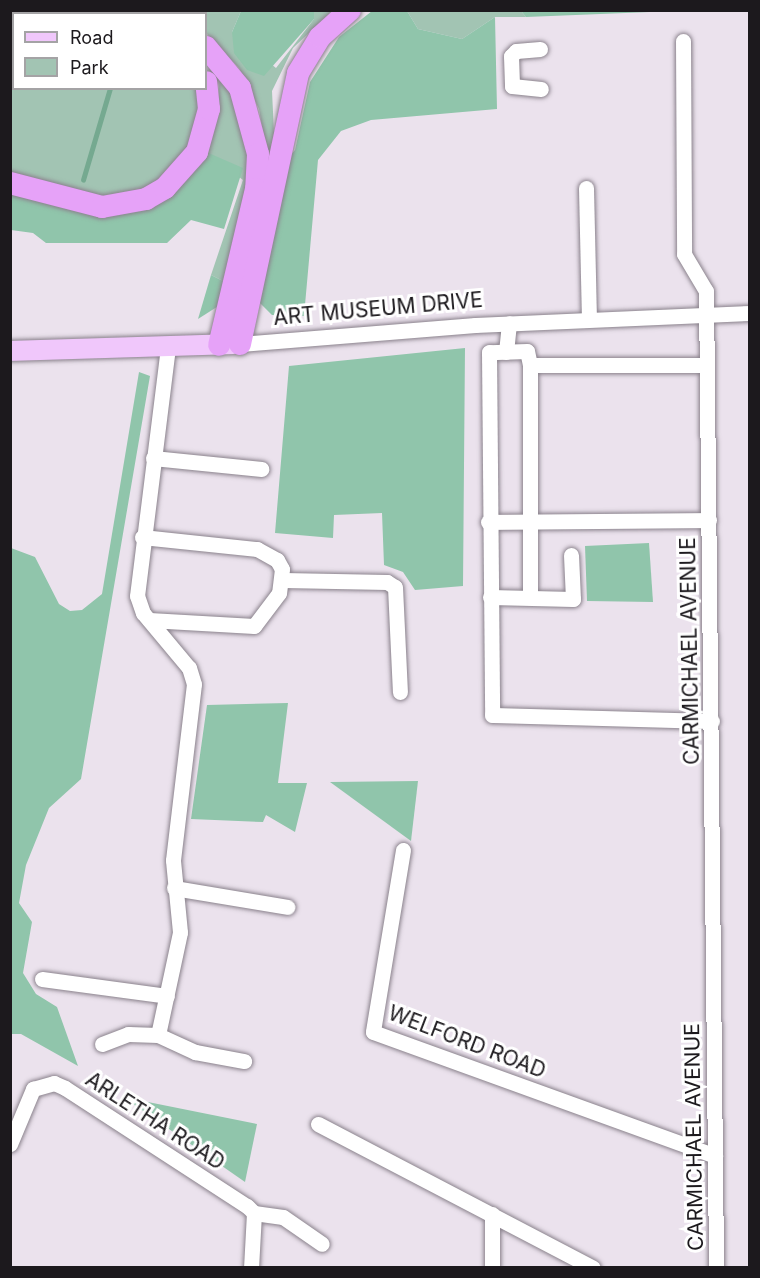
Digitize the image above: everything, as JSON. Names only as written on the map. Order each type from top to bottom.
[{"type":"highway","points":[[229,344],[298,73],[320,37],[350,10]]},
{"type":"highway","points":[[207,47],[240,88],[258,154],[256,189],[229,344]]},
{"type":"highway","points":[[10,183],[102,207],[146,199],[184,171],[197,152],[209,109],[207,90]]},
{"type":"main road","name":"ART MUSEUM DRIVE","points":[[10,351],[229,344]]},
{"type":"street","name":"CARMICHAEL AVENUE","points":[[683,41],[684,254],[706,291],[716,1268]]},
{"type":"street","points":[[540,49],[516,51],[511,56],[512,86],[541,89]]},
{"type":"street","points":[[586,188],[590,318]]},
{"type":"street","name":"ART MUSEUM DRIVE","points":[[229,344],[590,318],[750,313]]},
{"type":"street","points":[[506,352],[509,323]]},
{"type":"street","points":[[158,1035],[180,932],[174,888],[194,684],[189,668],[149,620],[137,596],[142,537],[168,347]]},
{"type":"street","points":[[530,597],[530,365],[527,351],[489,352],[488,522],[492,715],[712,722]]},
{"type":"street","points":[[530,365],[706,365]]},
{"type":"street","points":[[153,458],[261,469]]},
{"type":"street","points":[[488,522],[709,520]]},
{"type":"street","points":[[142,537],[257,549],[277,560],[283,580],[272,607],[254,626],[149,620]]},
{"type":"street","points":[[490,597],[573,599],[571,555]]},
{"type":"street","points":[[283,580],[387,582],[395,587],[399,692]]},
{"type":"street","name":"WELFORD ROAD","points":[[403,850],[373,1032],[715,1156]]},
{"type":"street","points":[[174,888],[287,907]]},
{"type":"street","points":[[42,979],[167,996]]},
{"type":"street","points":[[102,1044],[128,1034],[158,1035],[195,1052],[244,1061]]},
{"type":"street","name":"ARLETHA ROAD","points":[[10,1144],[26,1099],[42,1084],[54,1083],[254,1213]]},
{"type":"street","points":[[318,1124],[593,1268]]},
{"type":"street","points":[[251,1268],[254,1213],[283,1217],[322,1244]]},
{"type":"street","points":[[492,1214],[492,1268]]},
{"type":"green space","points":[[88,11],[110,12],[62,12]]},
{"type":"green space","points":[[166,11],[241,11],[232,32],[276,68],[314,19],[314,11],[332,11],[293,48],[272,91],[274,133],[268,161],[259,109],[239,68],[207,34],[207,12]]},
{"type":"green space","points":[[241,11],[314,11],[314,19],[264,76],[247,70],[234,53],[232,32]]},
{"type":"green space","points":[[372,11],[407,11],[418,29],[462,39],[495,17],[497,109],[371,120],[341,131],[318,160],[304,316],[272,315],[259,302],[285,162],[295,150],[310,82],[339,37]]},
{"type":"green space","points":[[407,11],[521,11],[526,17],[495,17],[462,39],[418,29]]},
{"type":"green space","points":[[521,11],[675,11],[526,17]]},
{"type":"green space","points":[[10,15],[12,90],[200,90],[195,139],[163,181],[108,202],[11,175]]},
{"type":"green space","points":[[220,75],[241,112],[250,173],[225,282],[211,275],[243,180],[204,151],[217,110]]},
{"type":"green space","points":[[204,151],[243,168],[224,229],[191,220],[167,243],[46,243],[33,233],[11,230],[10,188],[106,213]]},
{"type":"green space","points":[[211,275],[225,282],[220,305],[198,319]]},
{"type":"green space","points":[[465,348],[463,586],[415,590],[403,572],[384,565],[382,513],[334,515],[333,538],[275,533],[289,366]]},
{"type":"green space","points":[[139,372],[150,376],[81,779],[49,808],[26,865],[19,903],[32,922],[23,973],[36,994],[57,1007],[78,1066],[21,1034],[11,1034],[11,548],[35,557],[59,604],[70,611],[82,610],[102,594]]},
{"type":"green space","points":[[649,543],[653,602],[587,601],[585,546]]},
{"type":"green space","points":[[288,703],[278,783],[307,783],[295,832],[266,815],[263,822],[191,819],[207,705]]},
{"type":"green space","points":[[418,781],[411,841],[330,782]]},
{"type":"green space","points":[[123,1097],[257,1124],[245,1182]]},
{"type":"waterway","points":[[83,180],[109,90]]}]
